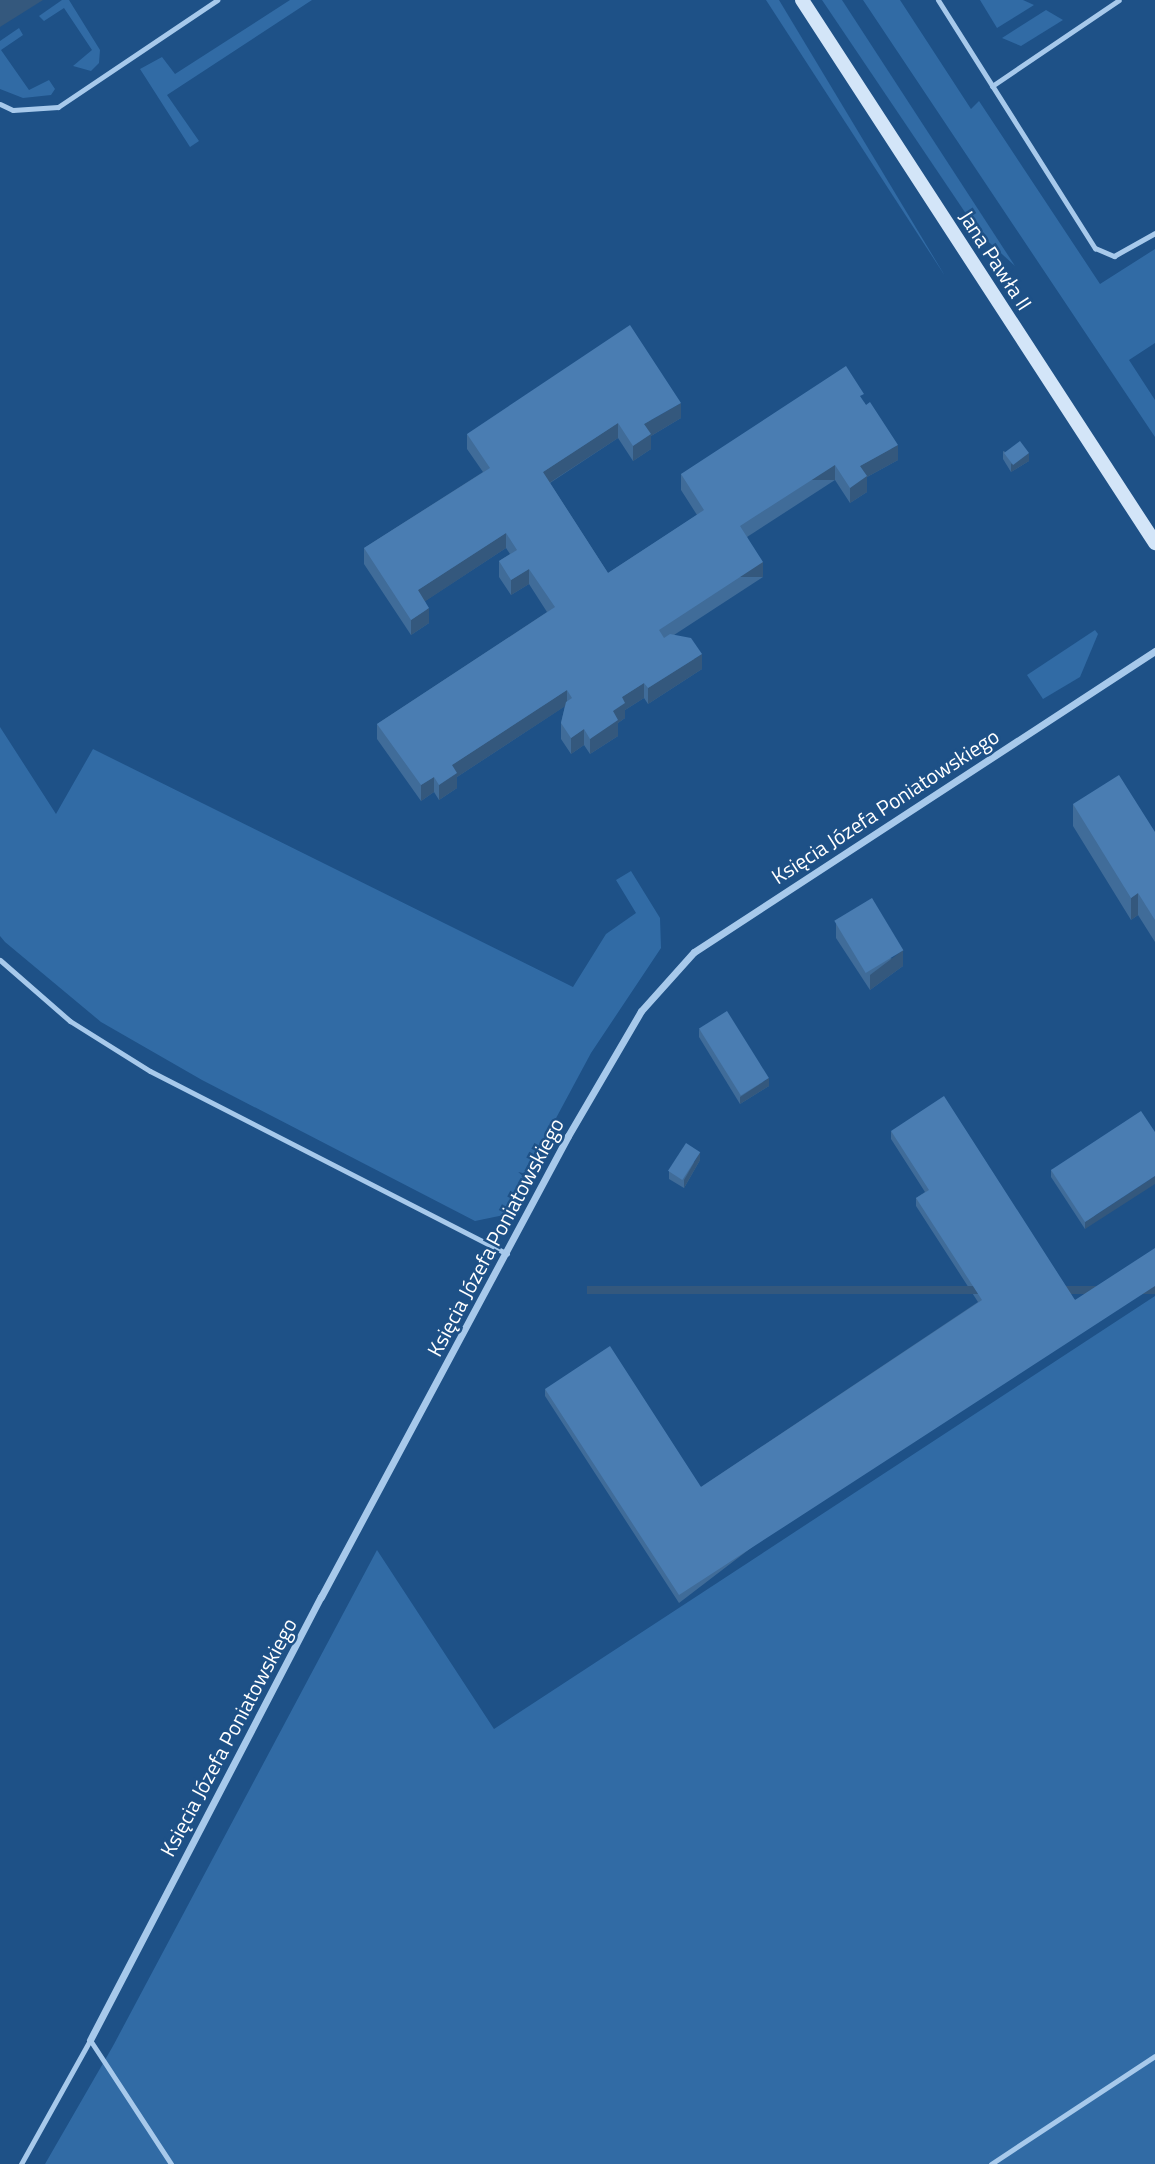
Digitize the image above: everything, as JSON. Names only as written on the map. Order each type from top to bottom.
[{"type":"main road","name":"Jana Pawła II","points":[[802,0],[1155,543]]},
{"type":"street","name":"Księcia Józefa Poniatowskiego","points":[[90,2040],[321,1597],[612,1056],[642,1011],[694,952],[1155,651]]},
{"type":"lane","points":[[0,104],[13,110],[58,107],[217,0]]},
{"type":"lane","points":[[938,0],[1095,248],[1114,256],[1155,233]]},
{"type":"lane","points":[[992,86],[1119,0]]},
{"type":"lane","points":[[0,960],[70,1021],[150,1071],[507,1254]]},
{"type":"lane","points":[[21,2164],[90,2040],[171,2164]]},
{"type":"lane","points":[[991,2164],[1155,2056]]},
{"type":"shaded area","points":[[62,0],[69,0],[100,50],[99,63],[91,71],[73,66],[92,50],[64,8],[44,21],[39,16]]},
{"type":"shaded area","points":[[290,0],[312,0],[167,95],[199,141],[190,147],[140,69],[162,57],[175,74]]},
{"type":"shaded area","points":[[766,0],[779,0],[945,276]]},
{"type":"shaded area","points":[[822,0],[842,0],[1015,266],[979,233]]},
{"type":"shaded area","points":[[863,0],[900,0],[971,109],[979,101],[1100,284],[1155,249],[1155,343],[1129,360],[1155,400],[1155,437]]},
{"type":"shaded area","points":[[980,0],[1023,0],[1034,5],[997,28]]},
{"type":"shaded area","points":[[1046,10],[1063,20],[1021,46],[1002,38]]},
{"type":"shaded area","points":[[19,28],[23,35],[1,50],[29,90],[49,80],[55,89],[51,95],[23,98],[0,89],[0,41]]},
{"type":"shaded area","points":[[1095,630],[1098,634],[1080,677],[1043,699],[1027,675]]},
{"type":"shaded area","points":[[0,727],[56,814],[93,749],[573,987],[606,934],[636,913],[616,880],[631,871],[660,918],[661,948],[591,1053],[504,1215],[475,1221],[202,1080],[101,1022],[5,942],[0,936]]},
{"type":"shaded area","points":[[1155,1296],[1155,2164],[45,2164],[113,2046],[377,1550],[494,1729]]},
{"type":"building","points":[[630,325],[681,403],[644,424],[651,434],[633,446],[618,423],[543,472],[608,573],[704,510],[681,474],[846,366],[864,394],[860,396],[866,405],[870,402],[898,445],[860,466],[867,476],[850,488],[835,465],[740,526],[763,562],[659,630],[664,638],[670,634],[691,638],[702,654],[648,688],[644,683],[622,697],[625,703],[613,711],[618,720],[590,739],[584,729],[571,738],[561,723],[566,702],[572,698],[567,690],[452,765],[457,773],[439,785],[434,777],[421,785],[377,724],[555,607],[529,569],[511,580],[499,561],[517,550],[506,533],[418,590],[429,608],[411,620],[364,548],[490,468],[467,434]]},
{"type":"building","points":[[1020,441],[1029,453],[1013,465],[1004,453]]},
{"type":"building","points":[[1119,775],[1155,832],[1155,920],[1138,893],[1131,898],[1073,804]]},
{"type":"building","points":[[872,898],[903,950],[866,973],[834,921]]},
{"type":"building","points":[[727,1011],[769,1078],[741,1095],[699,1028]]},
{"type":"building","points":[[944,1096],[1075,1300],[1155,1248],[1155,1286],[679,1595],[545,1389],[610,1346],[701,1487],[982,1300],[916,1198],[929,1190],[891,1131]]},
{"type":"building","points":[[1141,1111],[1155,1132],[1155,1176],[1085,1222],[1051,1170]]},
{"type":"building","points":[[686,1143],[700,1152],[682,1180],[668,1171]]}]
